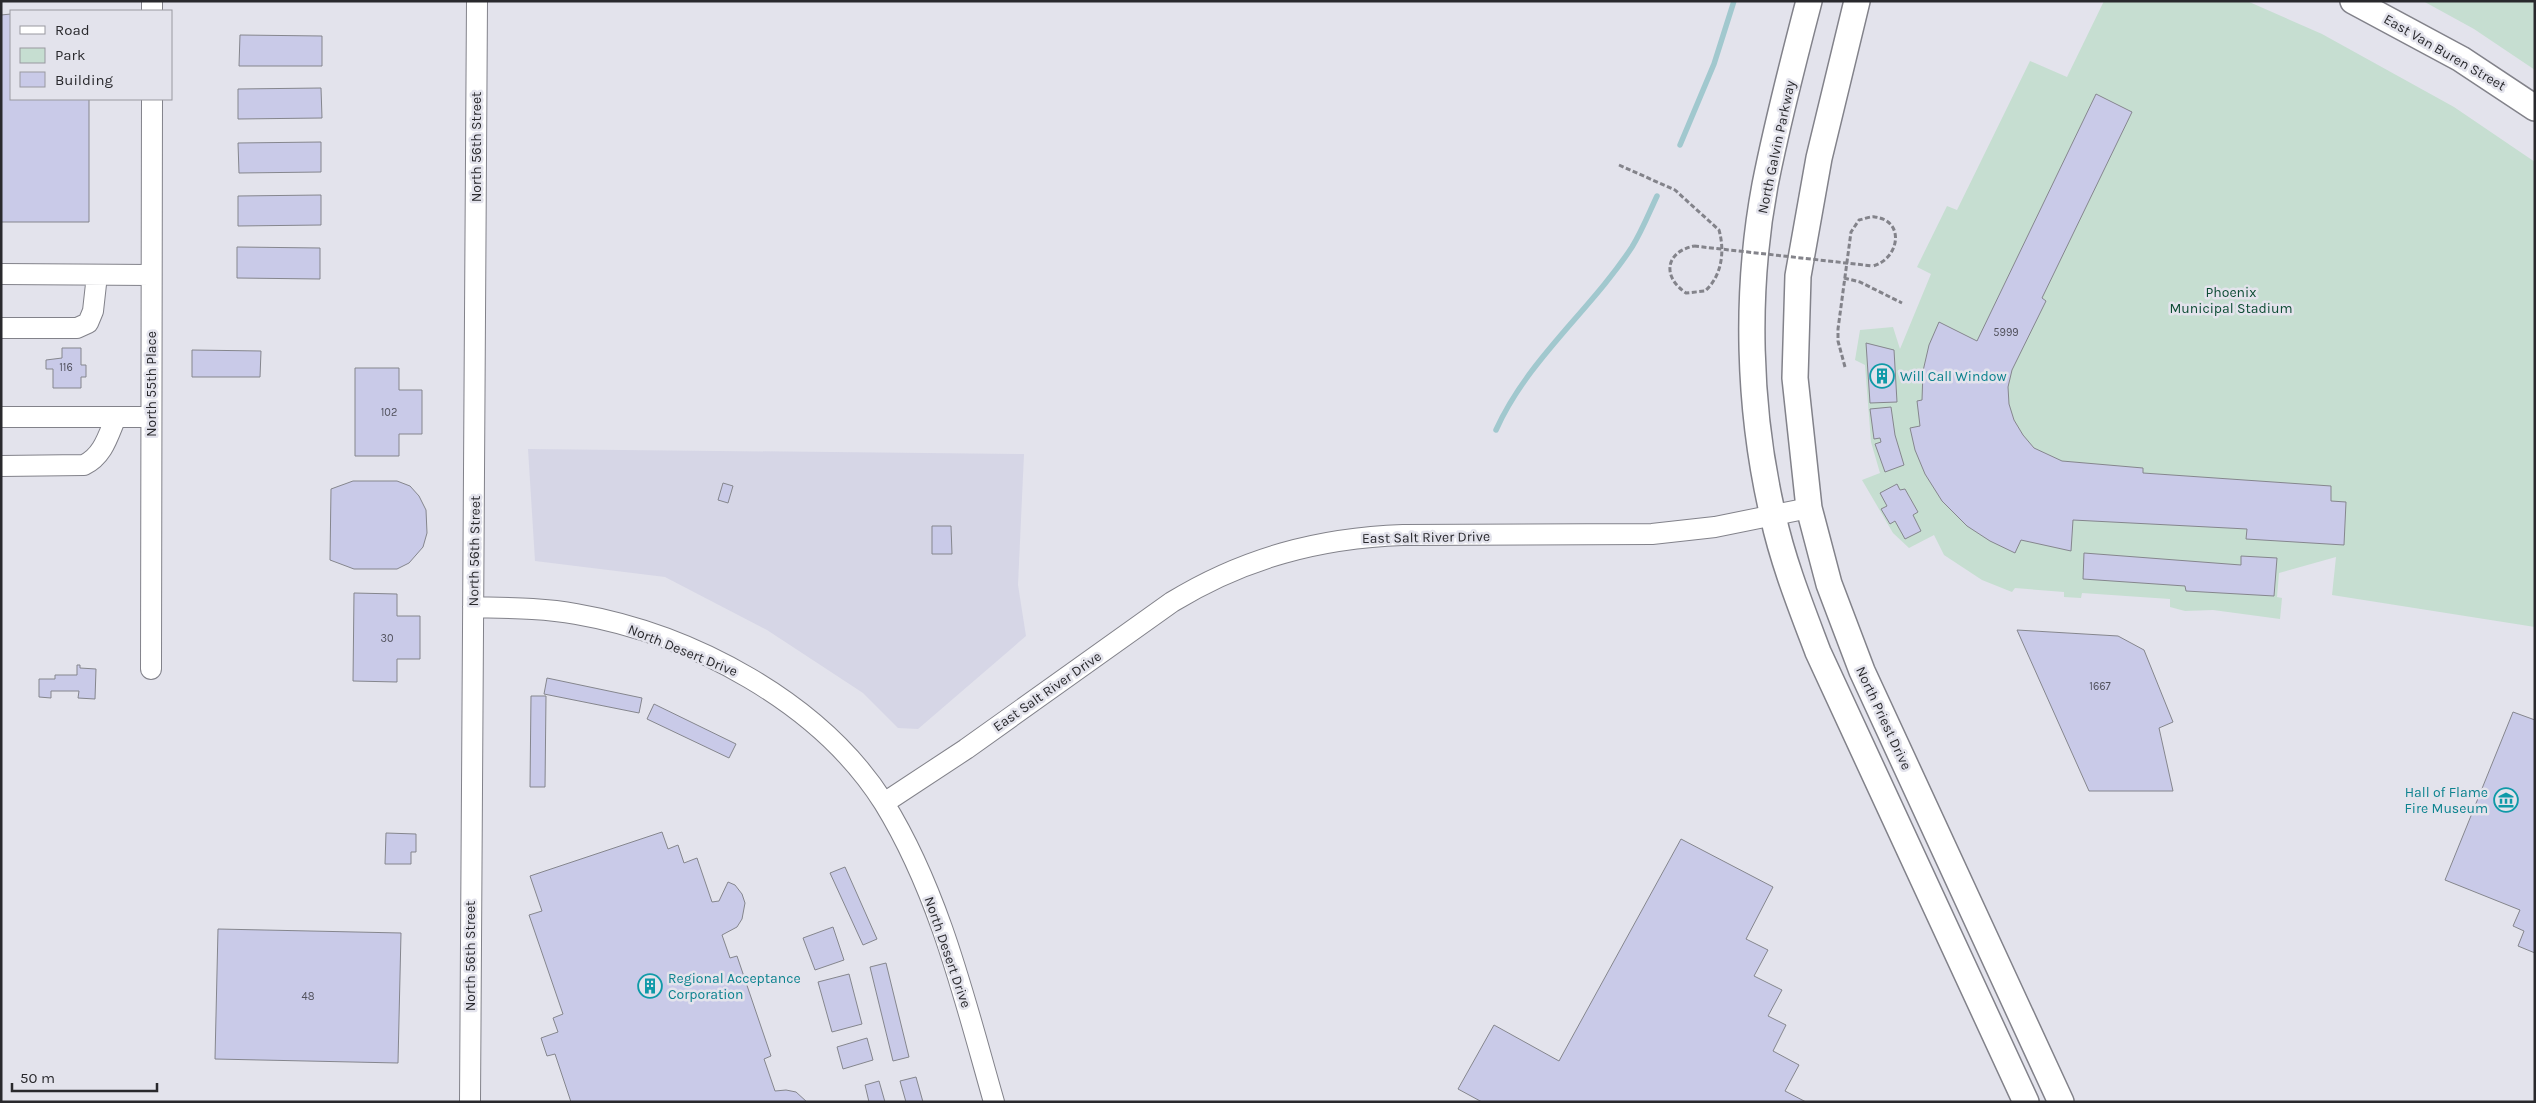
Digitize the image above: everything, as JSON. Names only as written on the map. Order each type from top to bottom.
[{"type":"main road","name":"North Galvin Parkway","points":[[1772,515],[1756,398],[1752,325],[1756,262],[1765,186],[1809,1]]},
{"type":"main road","name":"North Priest Drive","points":[[1857,1],[1810,203],[1798,276],[1795,378],[1809,508],[1829,584],[1862,671],[2060,1102]]},
{"type":"main road","name":"East Van Buren Street","points":[[2353,1],[2461,59],[2535,108]]},
{"type":"main road","points":[[1772,515],[1793,588],[1818,652],[2026,1102]]},
{"type":"street","name":"North 56th Street","points":[[470,1102],[477,1]]},
{"type":"street","name":"North 55th Place","points":[[150,669],[152,100]]},
{"type":"street","points":[[1,274],[151,275]]},
{"type":"street","points":[[1,328],[77,328],[88,323],[93,311],[97,275]]},
{"type":"street","points":[[1,417],[151,417]]},
{"type":"street","points":[[1,466],[84,464],[94,460],[104,447],[116,417]]},
{"type":"street","name":"East Salt River Drive","points":[[884,803],[966,749],[1172,602],[1192,590],[1299,547],[1355,538],[1403,534],[1652,534],[1715,527],[1809,508]]},
{"type":"street","name":"North Desert Drive","points":[[473,608],[514,608],[576,614],[629,627],[734,668],[770,691],[815,726],[859,770],[884,803],[921,875],[949,947],[994,1102]]},
{"type":"path","points":[[1619,165],[1675,190],[1714,223],[1719,230],[1722,239],[1721,248],[1721,258],[1720,268],[1713,284],[1705,291],[1686,293],[1671,279],[1669,270],[1676,254],[1683,248],[1694,246],[1714,248],[1724,250],[1774,255],[1823,261],[1843,263],[1853,264],[1873,266],[1886,261],[1893,251],[1896,237],[1891,225],[1876,217],[1859,220],[1851,232],[1848,253],[1847,261],[1846,270],[1844,278],[1838,341],[1845,367]]},
{"type":"path","points":[[1844,278],[1860,282],[1902,303]]},
{"type":"shaded area","points":[[528,449],[1024,454],[1018,585],[1026,636],[918,729],[898,728],[863,693],[767,630],[665,577],[535,561]]},
{"type":"green space","name":"Phoenix Municipal Stadium","points":[[2104,1],[2247,1],[2322,34],[2454,107],[2535,162],[2535,627],[2332,595],[2336,557],[2279,573],[2277,597],[2282,598],[2280,619],[2213,610],[2185,611],[2170,607],[2170,599],[2082,593],[2081,598],[2064,597],[2064,592],[2015,588],[2012,592],[1982,580],[1944,555],[1934,535],[1909,548],[1893,533],[1862,480],[1880,473],[1871,442],[1865,365],[1855,360],[1860,330],[1893,327],[1900,349],[1931,274],[1917,267],[1947,206],[1957,210],[2030,61],[2067,77]]},
{"type":"green space","points":[[2423,1],[2535,1],[2535,70],[2474,29]]},
{"type":"building","points":[[10,14],[10,100],[89,100],[89,222],[1,222],[1,15]]},
{"type":"building","points":[[240,35],[322,36],[322,66],[239,66]]},
{"type":"building","points":[[321,88],[322,118],[238,119],[238,89]]},
{"type":"building","points":[[2096,94],[2132,112],[2042,298],[2046,301],[2012,370],[2008,387],[2009,404],[2014,420],[2034,448],[2062,461],[2143,468],[2143,473],[2331,486],[2331,501],[2346,502],[2344,545],[2246,539],[2247,529],[2073,520],[2071,551],[2021,540],[2015,553],[1990,541],[1967,526],[1942,501],[1925,474],[1915,450],[1910,428],[1920,426],[1917,401],[1922,400],[1923,371],[1929,345],[1939,322],[1977,341]]},
{"type":"building","points":[[321,142],[321,172],[239,173],[238,143]]},
{"type":"building","points":[[321,195],[321,225],[238,226],[238,196]]},
{"type":"building","points":[[237,247],[320,248],[320,279],[237,278]]},
{"type":"building","name":"Will Call Window","points":[[1866,343],[1894,350],[1897,402],[1870,403]]},
{"type":"building","points":[[62,348],[81,348],[81,365],[86,365],[86,377],[81,377],[81,388],[53,388],[53,369],[46,369],[46,360],[62,358]]},
{"type":"building","points":[[192,350],[261,351],[260,377],[192,377]]},
{"type":"building","points":[[355,368],[399,368],[399,390],[422,390],[422,434],[399,434],[399,456],[355,456]]},
{"type":"building","points":[[1891,407],[1895,435],[1904,465],[1885,472],[1875,444],[1881,442],[1880,438],[1874,439],[1870,409]]},
{"type":"building","points":[[353,481],[397,481],[410,486],[419,496],[426,510],[427,533],[423,547],[409,563],[397,569],[354,569],[330,560],[331,489]]},
{"type":"building","points":[[723,483],[733,486],[728,503],[718,500]]},
{"type":"building","points":[[1897,484],[1900,490],[1905,489],[1918,512],[1913,515],[1921,531],[1905,539],[1895,521],[1890,524],[1881,509],[1887,506],[1880,493]]},
{"type":"building","points":[[932,526],[951,526],[952,554],[932,554]]},
{"type":"building","points":[[2084,553],[2241,565],[2241,556],[2277,558],[2274,596],[2186,591],[2185,586],[2083,579]]},
{"type":"building","points":[[354,593],[397,594],[397,616],[420,616],[420,659],[397,659],[397,682],[353,681]]},
{"type":"building","points":[[2017,630],[2118,636],[2144,650],[2173,722],[2159,728],[2173,791],[2089,791]]},
{"type":"building","points":[[77,665],[80,665],[80,668],[96,669],[95,699],[78,698],[79,691],[51,691],[51,698],[39,697],[39,679],[55,679],[55,675],[77,675]]},
{"type":"building","points":[[547,678],[642,698],[639,713],[544,694]]},
{"type":"building","points":[[531,696],[546,696],[545,787],[530,787]]},
{"type":"building","points":[[654,704],[736,744],[729,758],[647,719]]},
{"type":"building","name":"Hall of Flame Fire Museum","points":[[2513,712],[2535,720],[2535,953],[2518,946],[2524,931],[2513,926],[2520,910],[2445,880]]},
{"type":"building","name":"Regional Acceptance Corporation","points":[[662,832],[668,849],[678,845],[684,863],[697,858],[712,902],[719,901],[728,882],[735,885],[742,894],[745,903],[742,919],[737,927],[722,935],[730,958],[737,956],[771,1056],[764,1059],[775,1091],[786,1090],[796,1092],[807,1102],[571,1102],[555,1054],[547,1056],[541,1038],[558,1032],[553,1018],[563,1014],[529,915],[542,911],[530,876]]},
{"type":"building","points":[[386,833],[416,834],[416,852],[411,852],[411,864],[385,864]]},
{"type":"building","points":[[1681,839],[1773,887],[1746,939],[1768,950],[1754,976],[1782,990],[1768,1016],[1786,1025],[1773,1051],[1799,1065],[1785,1091],[1806,1102],[1482,1102],[1458,1089],[1494,1025],[1559,1061]]},
{"type":"building","points":[[845,867],[877,939],[863,945],[830,873]]},
{"type":"building","points":[[833,927],[844,960],[815,970],[803,938]]},
{"type":"building","points":[[218,929],[401,933],[398,1063],[215,1059]]},
{"type":"building","points":[[886,963],[909,1057],[893,1061],[870,967]]},
{"type":"building","points":[[849,974],[862,1024],[832,1032],[818,982]]},
{"type":"building","points":[[867,1038],[873,1060],[843,1069],[837,1047]]},
{"type":"building","points":[[916,1077],[923,1102],[906,1102],[900,1081]]},
{"type":"building","points":[[879,1081],[885,1102],[869,1102],[865,1085]]},
{"type":"waterway","points":[[1680,145],[1714,64],[1734,1]]},
{"type":"waterway","points":[[1496,430],[1509,404],[1525,380],[1598,293],[1632,247],[1657,196]]},
{"type":"place","name":"Will Call Window","points":[[1882,376]]},
{"type":"place","name":"Hall of Flame Fire Museum","points":[[2506,800]]},
{"type":"place","name":"Regional Acceptance Corporation","points":[[650,986]]}]
